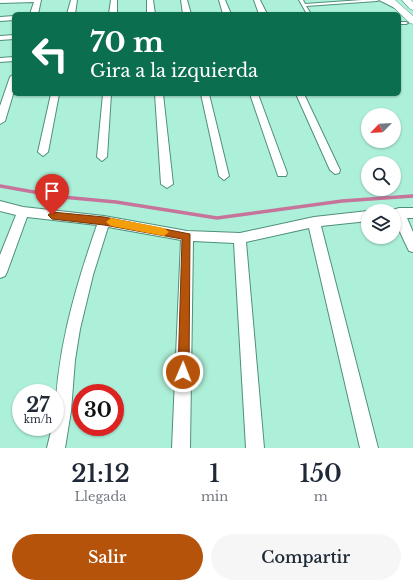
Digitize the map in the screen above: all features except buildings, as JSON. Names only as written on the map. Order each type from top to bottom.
[{"type":"street","points":[[0,2],[33,0]]},
{"type":"street","points":[[35,12],[38,0]]},
{"type":"street","points":[[71,12],[74,0]]},
{"type":"street","points":[[113,12],[114,0]]},
{"type":"street","points":[[150,0],[151,12]]},
{"type":"street","points":[[184,0],[187,12]]},
{"type":"street","points":[[222,0],[225,12]]},
{"type":"street","points":[[257,0],[262,12]]},
{"type":"street","points":[[382,0],[399,8]]},
{"type":"street","points":[[390,0],[399,8],[409,22]]},
{"type":"street","points":[[0,19],[12,18]]},
{"type":"street","points":[[0,38],[12,37]]},
{"type":"street","points":[[0,60],[12,59]]},
{"type":"street","points":[[0,121],[12,83]]},
{"type":"street","points":[[43,152],[55,96]]},
{"type":"street","points":[[102,157],[107,96]]},
{"type":"street","points":[[159,96],[167,184]]},
{"type":"street","points":[[205,96],[224,176]]},
{"type":"street","points":[[255,96],[282,173]]},
{"type":"street","points":[[301,96],[335,170]]},
{"type":"street","points":[[0,206],[23,212],[104,221],[187,236],[240,238],[314,222],[361,217]]},
{"type":"street","points":[[0,272],[23,212]]},
{"type":"street","points":[[401,214],[413,213]]},
{"type":"street","points":[[56,448],[63,410],[67,360],[73,329],[86,274],[104,221]]},
{"type":"street","points":[[314,222],[369,448]]},
{"type":"street","points":[[401,222],[413,247]]},
{"type":"street","points":[[181,448],[187,236]]},
{"type":"street","points":[[240,238],[255,448]]},
{"type":"lane","points":[[301,0],[308,12]]},
{"type":"lane","points":[[304,5],[377,0]]},
{"type":"waterway","points":[[0,186],[62,197],[116,202],[217,218],[342,201],[413,196]]},
{"type":"slow traffic","points":[[111,222],[164,232]]},
{"type":"route","points":[[52,215],[104,221],[187,236],[183,372]]}]
